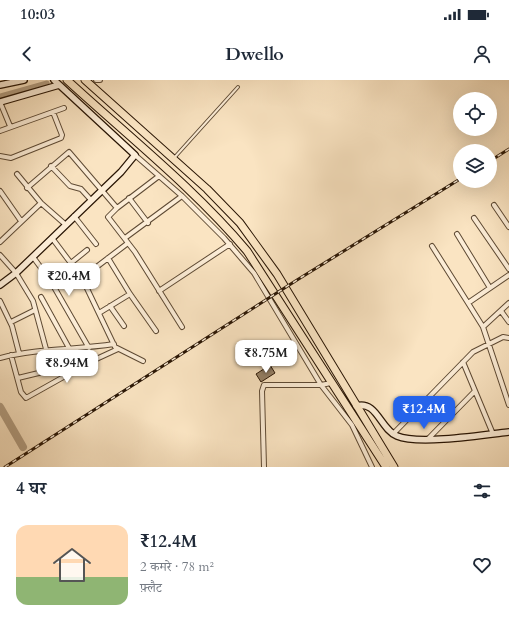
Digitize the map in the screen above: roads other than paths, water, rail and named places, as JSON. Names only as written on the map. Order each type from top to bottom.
[{"type":"highway","points":[[67,80],[194,195],[228,229],[262,272],[331,383],[383,455],[394,467]]},
{"type":"highway","points":[[85,80],[226,208],[254,242],[277,274],[356,406],[383,455],[386,467]]},
{"type":"street","points":[[0,85],[24,80]]},
{"type":"street","points":[[54,80],[96,121],[182,196],[230,244],[254,273],[322,385],[352,425],[372,467]]},
{"type":"street","points":[[10,126],[0,102],[59,85]]},
{"type":"street","points":[[0,131],[10,126],[64,108]]},
{"type":"street","points":[[0,156],[11,158],[61,138],[62,135],[53,112]]},
{"type":"street","points":[[27,188],[50,166],[69,152],[118,208]]},
{"type":"street","points":[[0,285],[16,273],[33,257],[101,189],[121,172],[135,155]]},
{"type":"street","points":[[50,166],[70,186],[81,189],[91,200]]},
{"type":"street","points":[[17,174],[27,188],[41,203],[66,225]]},
{"type":"street","points":[[159,176],[129,198],[108,217],[125,238],[182,327]]},
{"type":"street","points":[[0,191],[21,221]]},
{"type":"street","points":[[125,238],[148,223],[182,196]]},
{"type":"street","points":[[129,198],[148,223]]},
{"type":"street","points":[[0,242],[41,203]]},
{"type":"street","points":[[494,205],[509,227]]},
{"type":"street","points":[[74,216],[96,244]]},
{"type":"street","points":[[474,218],[509,269]]},
{"type":"street","points":[[457,234],[490,288]]},
{"type":"street","points":[[52,238],[82,278],[114,344],[118,349],[143,361]]},
{"type":"street","points":[[82,278],[128,243]]},
{"type":"street","points":[[158,291],[230,244]]},
{"type":"street","points":[[432,246],[483,327],[509,405]]},
{"type":"street","points":[[50,280],[87,250]]},
{"type":"street","points":[[0,256],[16,273],[33,301],[46,349]]},
{"type":"street","points":[[33,257],[50,280],[89,348]]},
{"type":"street","points":[[108,258],[130,294],[156,331]]},
{"type":"street","points":[[468,303],[509,275]]},
{"type":"street","points":[[99,314],[130,294]]},
{"type":"street","points":[[40,297],[69,348]]},
{"type":"street","points":[[0,301],[11,322],[19,353]]},
{"type":"street","points":[[483,327],[509,303]]},
{"type":"street","points":[[110,306],[124,326]]},
{"type":"street","points":[[11,322],[35,310]]},
{"type":"street","points":[[501,311],[509,322]]},
{"type":"street","points":[[393,434],[476,349],[503,337],[509,338]]},
{"type":"street","points":[[0,358],[19,353],[46,349],[89,348],[114,344]]},
{"type":"street","points":[[11,355],[21,392],[26,398],[92,361],[118,349]]},
{"type":"street","points":[[463,362],[493,434]]},
{"type":"street","points":[[18,378],[47,371]]},
{"type":"street","points":[[264,467],[263,388],[267,385],[322,385],[331,383]]},
{"type":"street","points":[[428,439],[475,390]]},
{"type":"street","points":[[356,406],[362,404],[370,407],[393,434],[402,438],[428,439],[509,432]]},
{"type":"lane","points":[[173,159],[238,87]]},
{"type":"waterway","points":[[0,96],[47,83]]},
{"type":"waterway","points":[[0,407],[23,447]]},
{"type":"railway","points":[[497,157],[509,149]]},
{"type":"railway","points":[[5,467],[297,280],[453,183]]}]
